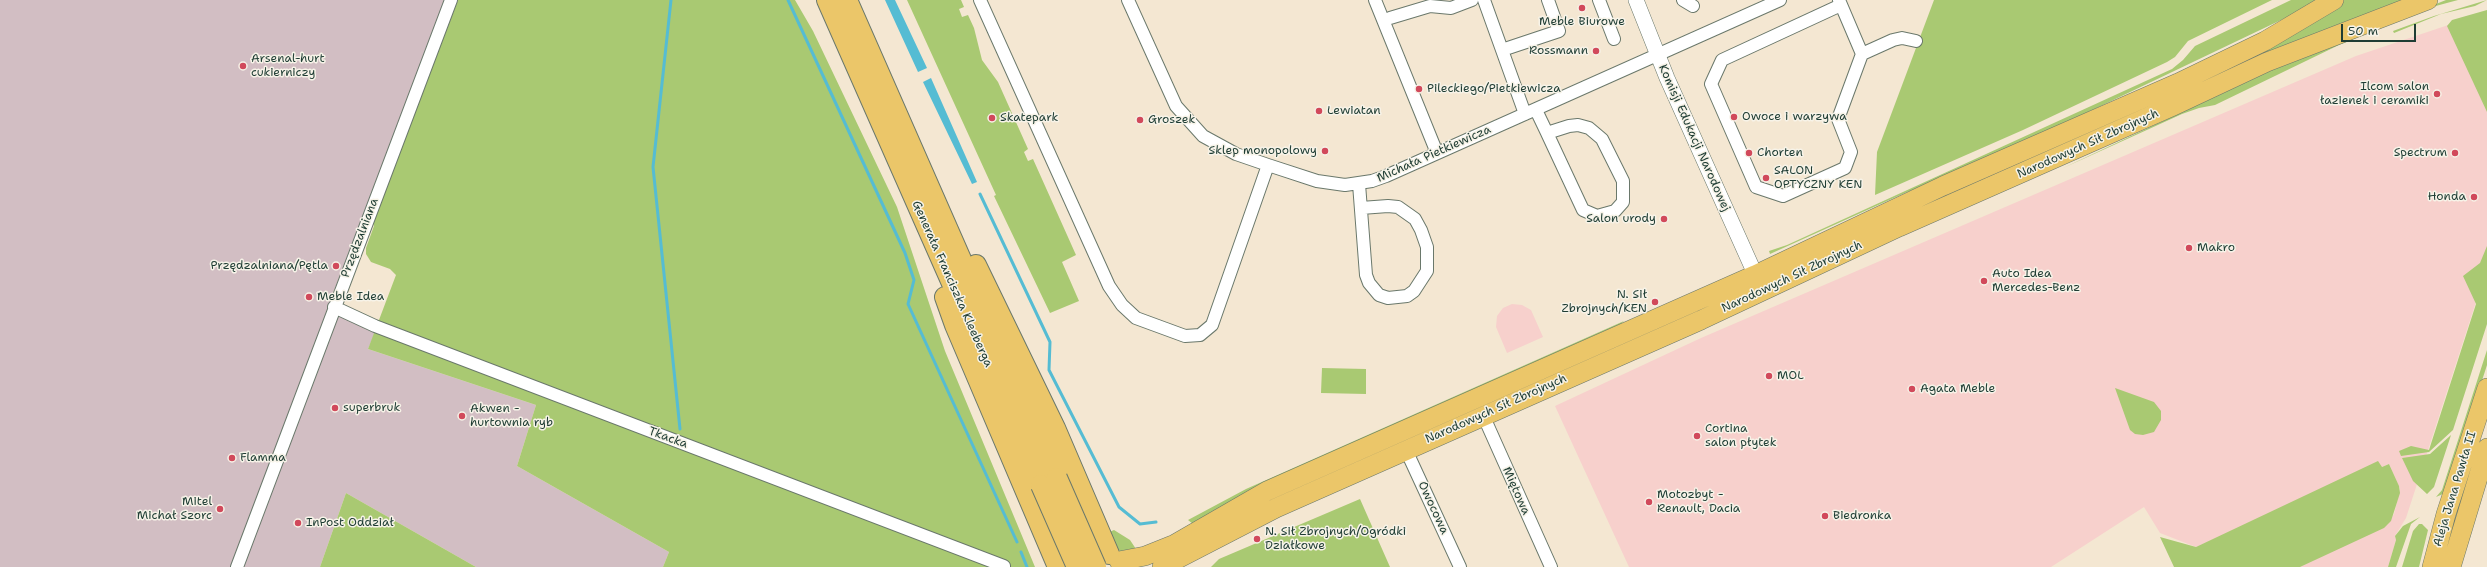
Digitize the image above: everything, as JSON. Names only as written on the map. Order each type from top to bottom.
[{"type":"highway","points":[[816,0],[839,45],[863,81]]},
{"type":"highway","name":"Generała Franciszka Kleeberga","points":[[827,0],[921,214],[1049,481],[1112,562]]},
{"type":"highway","name":"Generała Franciszka Kleeberga","points":[[849,3],[928,186],[1049,481],[1077,567]]},
{"type":"highway","points":[[928,186],[950,216],[993,296],[1027,373],[1055,428],[1112,562]]},
{"type":"highway","points":[[921,214],[955,325],[1058,567]]},
{"type":"main road","name":"Narodowych Sił Zbrojnych","points":[[1065,567],[1076,556],[1086,552],[1098,551],[1112,562],[1145,556],[1175,544],[1267,491],[1682,305],[1755,275],[1942,186],[2178,83],[2265,41],[2334,0]]},
{"type":"main road","name":"Narodowych Sił Zbrojnych","points":[[1162,567],[1276,508],[1483,415],[1690,325],[1840,256],[1899,227],[2173,106],[2267,62],[2428,0]]},
{"type":"main road","points":[[1833,238],[1840,256]]},
{"type":"main road","points":[[1682,305],[1690,325]]},
{"type":"main road","name":"Aleja Jana Pawła II","points":[[2432,567],[2446,514],[2487,388]]},
{"type":"main road","name":"Aleja Jana Pawła II","points":[[2451,567],[2487,448]]},
{"type":"main road","points":[[1267,491],[1276,508]]},
{"type":"main road","points":[[2446,514],[2466,519]]},
{"type":"street","name":"Przędzalniana","points":[[237,567],[450,0]]},
{"type":"street","points":[[980,0],[1110,286],[1122,305],[1136,318],[1184,336],[1200,335],[1212,325],[1268,165]]},
{"type":"street","name":"Michała Pietkiewicza","points":[[1128,0],[1180,113],[1202,136],[1216,145],[1268,165],[1317,181],[1339,185],[1358,184],[1386,176],[1658,56],[1778,0]]},
{"type":"street","points":[[1375,0],[1437,153]]},
{"type":"street","points":[[1390,18],[1430,6],[1434,3],[1451,8],[1472,0]]},
{"type":"street","points":[[1484,0],[1502,50],[1531,112],[1547,133],[1583,210],[1597,216],[1615,211],[1622,202],[1623,181],[1602,139],[1589,128],[1578,125],[1556,129],[1547,133]]},
{"type":"street","points":[[1502,50],[1559,31],[1548,0]]},
{"type":"street","points":[[1600,0],[1614,40]]},
{"type":"street","name":"Komisji Edukacji Narodowej","points":[[1636,0],[1658,56],[1762,292]]},
{"type":"street","points":[[1840,3],[1862,54],[1838,119],[1851,152],[1845,168],[1783,196],[1756,187],[1711,84],[1722,60],[1840,3]]},
{"type":"street","points":[[1862,54],[1902,38],[1916,41]]},
{"type":"street","points":[[1358,184],[1366,275],[1369,283],[1379,294],[1388,298],[1407,296],[1414,291],[1427,271],[1427,247],[1421,230],[1415,219],[1398,207],[1388,206],[1361,208]]},
{"type":"street","name":"Tkacka","points":[[334,307],[375,326],[1004,566]]},
{"type":"street","name":"Miętowa","points":[[1483,415],[1551,567]]},
{"type":"street","name":"Owocowa","points":[[1406,450],[1460,567]]},
{"type":"shaded area","points":[[0,0],[445,0],[329,304],[378,326],[368,349],[536,405],[517,466],[669,552],[663,567],[476,567],[346,493],[320,567],[0,567]]},
{"type":"shaded area","points":[[2475,16],[2487,43],[2487,268],[2406,518],[2395,536],[2396,540],[2388,567],[2300,567],[2388,524],[2394,514],[2400,489],[2389,464],[2196,547],[2160,533],[2144,507],[2051,567],[1629,567],[1555,406],[1701,338],[2356,56]]},
{"type":"shaded area","points":[[1512,304],[1522,305],[1531,310],[1543,337],[1507,353],[1496,327],[1497,316],[1503,308]]},
{"type":"green space","points":[[458,0],[795,0],[813,31],[897,207],[945,351],[1035,567],[663,567],[669,552],[517,466],[536,405],[368,349],[396,275],[390,269],[371,262],[366,254],[366,248],[374,226],[373,223]]},
{"type":"green space","points":[[907,0],[961,0],[964,7],[959,9],[962,17],[968,15],[974,28],[982,60],[998,82],[1028,149],[1024,152],[1028,161],[1033,159],[1076,255],[1062,262],[1079,301],[1050,313],[994,196],[996,195]]},
{"type":"green space","points":[[1934,0],[2272,0],[2188,41],[2175,57],[2167,62],[2023,130],[1875,195],[1877,152]]},
{"type":"green space","points":[[2291,0],[2323,0],[1952,177],[1907,192],[1770,254],[1769,251],[1787,245],[2172,69],[2183,60],[2195,46]]},
{"type":"green space","points":[[2344,0],[2413,0],[1914,210],[1955,188],[2326,12]]},
{"type":"green space","points":[[2446,0],[2458,0],[2432,7],[2339,45],[2215,105],[2199,108],[2182,114],[2061,169],[2278,67]]},
{"type":"green space","points":[[2487,0],[2475,6],[2441,14],[2394,33],[2393,31],[2434,16]]},
{"type":"green space","points":[[2487,10],[2487,112],[2447,26],[2452,20]]},
{"type":"green space","points":[[2487,246],[2487,324],[2453,430],[2429,452],[2401,456],[2399,451],[2411,446],[2429,450],[2476,304],[2463,276],[2480,263]]},
{"type":"green space","points":[[1624,321],[1616,329],[1193,524],[1188,520],[1246,489]]},
{"type":"green space","points":[[2487,350],[2487,365],[2448,486],[2443,494],[2436,497],[2442,490]]},
{"type":"green space","points":[[1322,368],[1366,369],[1366,394],[1321,393]]},
{"type":"green space","points":[[2115,388],[2154,402],[2161,411],[2161,420],[2154,432],[2143,435],[2135,434],[2130,430]]},
{"type":"green space","points":[[2451,435],[2434,487],[2427,494],[2413,481],[2402,458],[2430,454]]},
{"type":"green space","points":[[2378,461],[2382,467],[2389,464],[2399,486],[2400,493],[2391,521],[2384,528],[2300,567],[2174,567],[2160,537],[2196,547]]},
{"type":"green space","points":[[346,493],[476,567],[320,567]]},
{"type":"green space","points":[[1360,499],[1390,567],[1211,567],[1219,559]]},
{"type":"green space","points":[[2420,517],[2411,524],[2396,567],[2388,567],[2396,540],[2395,536],[2403,526]]},
{"type":"green space","points":[[2419,524],[2422,524],[2428,530],[2419,567],[2402,567],[2413,531]]},
{"type":"green space","points":[[1114,530],[1130,540],[1138,552],[1120,551],[1116,548],[1107,533]]},
{"type":"water","points":[[885,0],[895,0],[927,68],[918,72]]},
{"type":"water","points":[[931,78],[977,182],[972,184],[923,82]]},
{"type":"waterway","points":[[671,0],[653,167],[680,429]]},
{"type":"waterway","points":[[788,0],[905,253],[914,280],[908,304],[1017,542]]},
{"type":"waterway","points":[[980,194],[1050,342],[1049,370],[1119,507],[1140,524],[1156,522]]},
{"type":"waterway","points":[[1021,552],[1027,567]]},
{"type":"place","name":"Meble Biurowe","points":[[1582,8]]},
{"type":"place","name":"Rossmann","points":[[1596,51]]},
{"type":"place","name":"Arsenal-hurt cukierniczy","points":[[243,66]]},
{"type":"place","name":"Pileckiego/Pietkiewicza","points":[[1419,89]]},
{"type":"place","name":"Ilcom salon łazienek i ceramiki","points":[[2437,94]]},
{"type":"place","name":"Lewiatan","points":[[1319,111]]},
{"type":"place","name":"Owoce i warzywa","points":[[1734,117]]},
{"type":"place","name":"Skatepark","points":[[992,118]]},
{"type":"place","name":"Groszek","points":[[1140,120]]},
{"type":"place","name":"Sklep monopolowy","points":[[1325,151]]},
{"type":"place","name":"Chorten","points":[[1749,153]]},
{"type":"place","name":"Spectrum","points":[[2455,153]]},
{"type":"place","name":"SALON OPTYCZNY KEN","points":[[1766,178]]},
{"type":"place","name":"Honda","points":[[2474,197]]},
{"type":"place","name":"Salon urody","points":[[1664,219]]},
{"type":"place","name":"Makro","points":[[2189,248]]},
{"type":"place","name":"Przędzalniana/Pętla","points":[[336,266]]},
{"type":"place","name":"Auto Idea Mercedes-Benz","points":[[1984,281]]},
{"type":"place","name":"Meble Idea","points":[[309,297]]},
{"type":"place","name":"N. Sił Zbrojnych/KEN","points":[[1655,302]]},
{"type":"place","name":"MOL","points":[[1769,376]]},
{"type":"place","name":"Agata Meble","points":[[1912,389]]},
{"type":"place","name":"superbruk","points":[[335,408]]},
{"type":"place","name":"Akwen - hurtownia ryb","points":[[462,416]]},
{"type":"place","name":"Cortina salon płytek","points":[[1697,436]]},
{"type":"place","name":"Flamma","points":[[232,458]]},
{"type":"place","name":"Motozbyt - Renault, Dacia","points":[[1649,502]]},
{"type":"place","name":"Mitel Michał Szorc","points":[[220,509]]},
{"type":"place","name":"Biedronka","points":[[1825,516]]},
{"type":"place","name":"InPost Oddział","points":[[298,523]]},
{"type":"place","name":"N. Sił Zbrojnych/Ogródki Działkowe","points":[[1257,539]]}]
